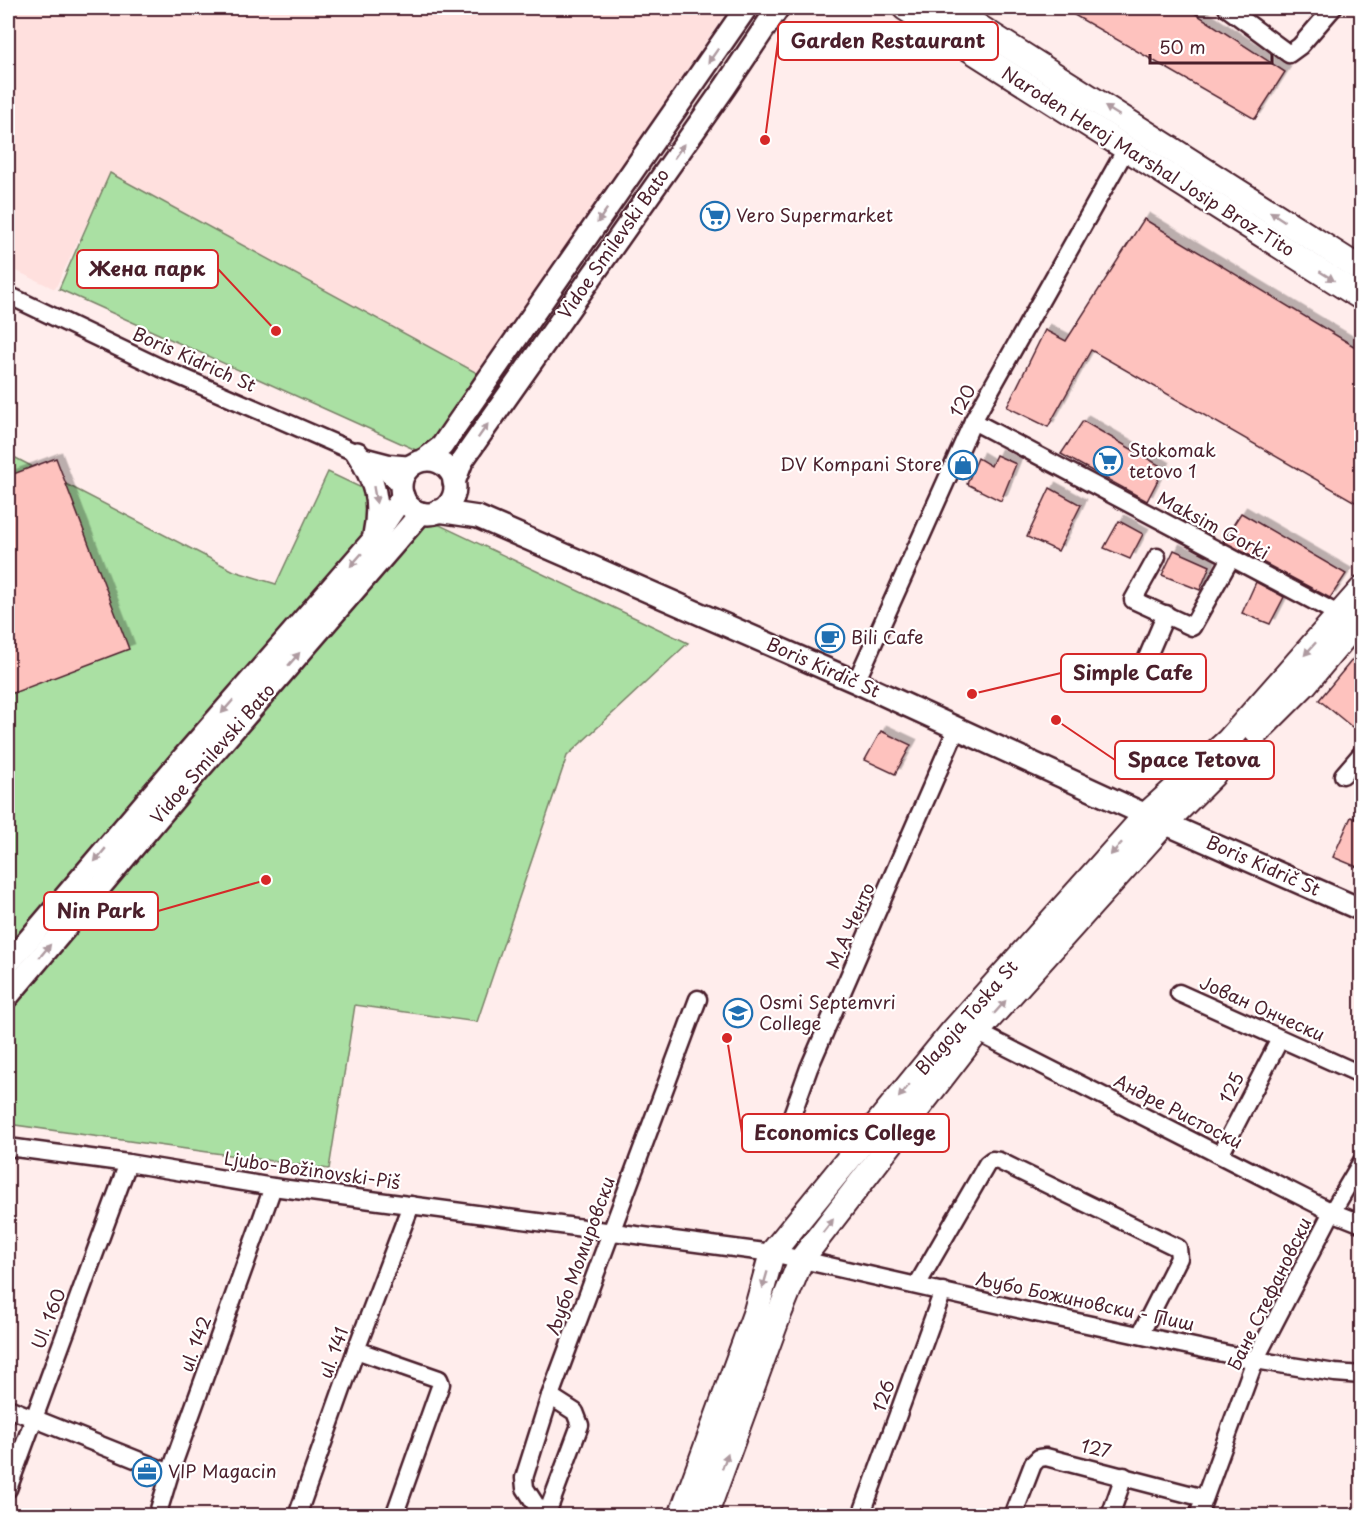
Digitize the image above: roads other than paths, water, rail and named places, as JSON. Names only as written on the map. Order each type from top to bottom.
[{"type":"main road","name":"Naroden Heroj Marshal Josip Broz-Tito","points":[[905,8],[1362,298]]},
{"type":"main road","name":"Naroden Heroj Marshal Josip Broz-Tito","points":[[949,8],[1362,270]]},
{"type":"main road","name":"Blagoja Toska St","points":[[681,1515],[756,1311],[772,1253],[952,1032],[1156,819],[1305,684],[1351,615],[1362,589]]},
{"type":"main road","name":"Blagoja Toska St","points":[[705,1515],[801,1260],[977,1032],[1156,819]]},
{"type":"street","name":"Vidoe Smilevski Bato","points":[[419,463],[442,446],[746,8]]},
{"type":"street","name":"Vidoe Smilevski Bato","points":[[454,485],[462,461],[778,8]]},
{"type":"street","points":[[1227,8],[1289,54],[1300,46],[1332,8]]},
{"type":"street","name":"120","points":[[856,682],[973,420],[1126,148]]},
{"type":"street","name":"Boris Kidrich St","points":[[8,295],[161,368],[362,455],[389,463],[419,463]]},
{"type":"street","name":"Maksim Gorki","points":[[973,420],[1231,558],[1351,615]]},
{"type":"street","name":"Boris Kidrich St","points":[[362,455],[385,471],[402,492]]},
{"type":"street","points":[[362,455],[376,495],[378,518],[373,540]]},
{"type":"street","points":[[435,461],[444,465],[451,472],[454,485],[452,498],[447,506],[430,512],[413,509],[402,492],[402,478],[407,471],[419,463],[435,461]]},
{"type":"street","name":"Boris Kirdič St","points":[[454,485],[478,517]]},
{"type":"street","name":"Vidoe Smilevski Bato","points":[[8,964],[373,540],[402,492]]},
{"type":"street","name":"Vidoe Smilevski Bato","points":[[8,996],[196,773],[430,512]]},
{"type":"street","name":"Boris Kirdič St","points":[[430,512],[478,517],[856,682],[1156,819]]},
{"type":"street","points":[[1157,557],[1133,600],[1192,627],[1231,558]]},
{"type":"street","points":[[1166,614],[1147,658],[1173,677]]},
{"type":"street","name":"М.А Ченто","points":[[783,1140],[809,1068],[957,729]]},
{"type":"street","points":[[1343,775],[1362,753]]},
{"type":"street","name":"Boris Kidrič St","points":[[1156,819],[1362,910]]},
{"type":"street","name":"Јован Ончески","points":[[1179,993],[1362,1075]]},
{"type":"street","name":"Љубо Момировски","points":[[545,1515],[524,1483],[550,1396],[698,999]]},
{"type":"street","name":"Андре Ристоски","points":[[977,1032],[1332,1212],[1362,1224]]},
{"type":"street","name":"125","points":[[1220,1155],[1280,1039]]},
{"type":"street","name":"Ljubo-Božinovski-Piš","points":[[8,1147],[273,1186],[772,1253]]},
{"type":"street","points":[[917,1285],[987,1164],[992,1160],[999,1161],[1178,1248],[1179,1258],[1140,1335]]},
{"type":"street","name":"Бане Стефановски","points":[[1198,1515],[1256,1360],[1332,1212],[1362,1161]]},
{"type":"street","name":"Ul. 160","points":[[8,1489],[129,1163]]},
{"type":"street","name":"ul. 142","points":[[158,1514],[170,1473],[273,1186]]},
{"type":"street","name":"ul. 141","points":[[297,1515],[411,1205]]},
{"type":"street","name":"Љубо Божиновски - Пиш","points":[[772,1253],[1256,1360],[1335,1373],[1362,1375]]},
{"type":"street","name":"126","points":[[861,1515],[943,1291]]},
{"type":"street","points":[[356,1350],[439,1379],[441,1384],[394,1515]]},
{"type":"street","points":[[545,1515],[580,1425],[575,1412],[550,1396]]},
{"type":"street","points":[[8,1408],[170,1473]]},
{"type":"street","name":"127","points":[[1013,1515],[1033,1464],[1039,1458],[1046,1457],[1204,1498]]},
{"type":"street","points":[[1110,1515],[1124,1476]]},
{"type":"place","name":"Garden Restaurant","points":[[765,140]]},
{"type":"place","name":"Vero Supermarket","points":[[715,216]]},
{"type":"place","name":"Жена парк","points":[[276,331]]},
{"type":"place","name":"Stokomak tetovo 1","points":[[1108,461]]},
{"type":"place","name":"DV Kompani Store","points":[[963,465]]},
{"type":"place","name":"Bili Cafe","points":[[830,638]]},
{"type":"place","name":"Simple Cafe","points":[[972,694]]},
{"type":"place","name":"Space Tetova","points":[[1056,720]]},
{"type":"place","name":"Nin Park","points":[[266,880]]},
{"type":"place","name":"Osmi Septemvri College","points":[[738,1013]]},
{"type":"place","name":"Economics College","points":[[727,1038]]},
{"type":"place","name":"VIP Magacin","points":[[147,1472]]}]
